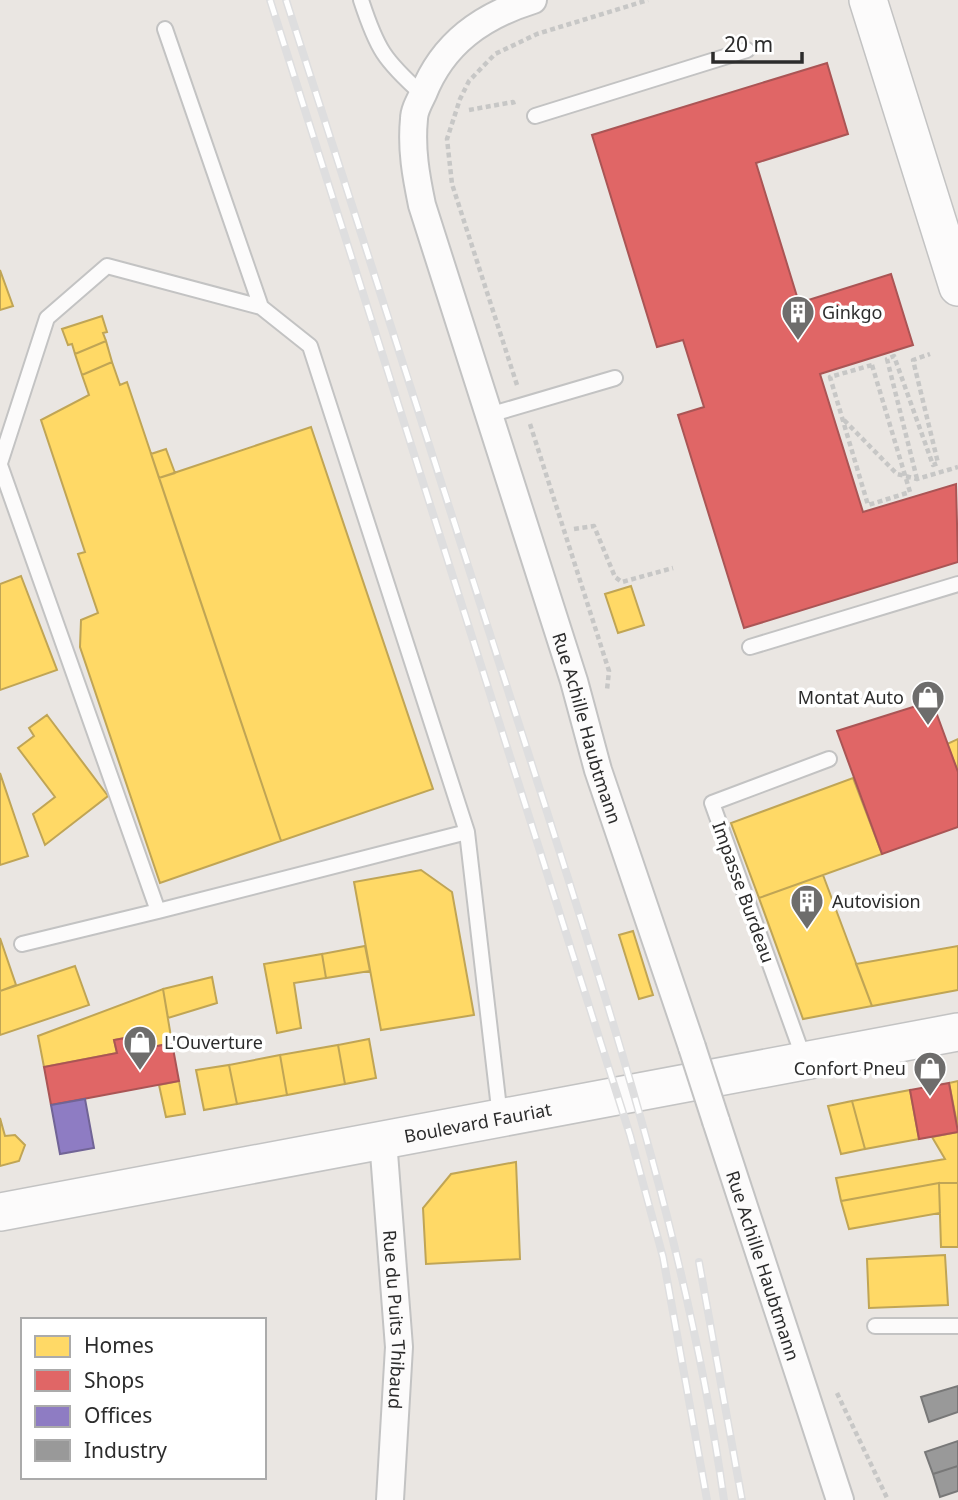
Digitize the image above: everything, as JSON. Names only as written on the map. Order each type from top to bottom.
[{"type":"main road","points":[[868,0],[958,288]]},
{"type":"main road","name":"Boulevard Fauriat","points":[[0,1212],[958,1032]]},
{"type":"street","name":"Rue Achille Haubtmann","points":[[533,0],[482,20],[448,48],[430,74],[414,116],[412,158],[422,205],[574,681],[598,769],[840,1500]]},
{"type":"street","name":"Rue du Puits Thibaud","points":[[383,1140],[399,1347],[390,1500]]},
{"type":"lane","points":[[360,0],[376,45],[398,73],[422,94]]},
{"type":"lane","points":[[165,29],[261,307]]},
{"type":"lane","points":[[535,116],[747,50]]},
{"type":"lane","points":[[158,911],[0,464],[47,318],[107,266],[261,307],[310,346],[467,832],[500,1117]]},
{"type":"lane","points":[[489,415],[615,378]]},
{"type":"lane","points":[[750,648],[958,584]]},
{"type":"lane","name":"Impasse Burdeau","points":[[804,1060],[712,803],[829,759]]},
{"type":"lane","points":[[22,944],[467,832]]},
{"type":"lane","points":[[875,1326],[958,1325]]},
{"type":"path","points":[[607,693],[608,671],[452,184],[447,139],[469,81],[495,54],[537,34],[648,0]]},
{"type":"path","points":[[469,110],[513,102],[516,111],[535,116]]},
{"type":"path","points":[[917,479],[887,359],[894,356],[933,466],[938,463],[913,360],[930,354]]},
{"type":"path","points":[[872,365],[910,492],[868,505],[843,418],[830,377],[872,365]]},
{"type":"path","points":[[843,418],[897,474],[917,479],[958,467]]},
{"type":"path","points":[[574,529],[594,526],[615,577],[622,582],[673,568]]},
{"type":"building: Homes","points":[[0,270],[13,306],[0,310]]},
{"type":"building: Homes","points":[[102,316],[107,332],[103,333],[106,341],[75,354],[62,329]]},
{"type":"building: Homes","points":[[106,341],[112,362],[82,375],[75,354]]},
{"type":"building: Homes","points":[[112,362],[120,385],[127,382],[281,841],[160,883],[80,647],[81,620],[98,613],[78,554],[85,552],[41,420],[89,395],[82,375]]},
{"type":"building: Homes","points":[[311,427],[433,789],[281,841],[159,478]]},
{"type":"building: Homes","points":[[166,449],[175,473],[159,478],[151,454]]},
{"type":"building: Homes","points":[[21,576],[57,670],[0,690],[0,584]]},
{"type":"building: Homes","points":[[631,586],[644,625],[618,633],[605,594]]},
{"type":"building: Homes","points":[[47,715],[108,796],[45,845],[33,814],[55,797],[18,748],[34,736],[29,728]]},
{"type":"building: Homes","points":[[958,739],[958,772],[947,744]]},
{"type":"building: Homes","points":[[0,773],[28,856],[0,865]]},
{"type":"building: Homes","points":[[853,778],[882,854],[759,898],[731,823]]},
{"type":"building: Homes","points":[[421,870],[452,892],[474,1015],[381,1030],[354,882]]},
{"type":"building: Homes","name":"Autovision","points":[[823,875],[872,1006],[803,1019],[759,898]]},
{"type":"building: Homes","points":[[633,931],[653,995],[639,999],[619,935]]},
{"type":"building: Homes","points":[[0,938],[16,985],[0,991]]},
{"type":"building: Homes","points":[[365,946],[370,971],[326,978],[322,954]]},
{"type":"building: Homes","points":[[958,946],[958,990],[872,1006],[856,964]]},
{"type":"building: Homes","points":[[322,954],[326,978],[294,983],[301,1028],[277,1033],[264,964]]},
{"type":"building: Homes","points":[[75,966],[89,1005],[0,1035],[0,991]]},
{"type":"building: Homes","points":[[212,977],[217,1003],[168,1018],[163,989]]},
{"type":"building: Homes","points":[[163,989],[172,1043],[143,1049],[141,1035],[114,1040],[117,1053],[44,1067],[38,1036]]},
{"type":"building: Homes","points":[[369,1039],[376,1078],[345,1084],[338,1045]]},
{"type":"building: Homes","points":[[338,1045],[345,1084],[287,1095],[280,1055]]},
{"type":"building: Homes","points":[[280,1055],[287,1095],[237,1104],[229,1065]]},
{"type":"building: Homes","points":[[229,1065],[237,1104],[204,1110],[196,1070]]},
{"type":"building: Homes","points":[[179,1081],[185,1114],[166,1117],[159,1085]]},
{"type":"building: Homes","points":[[958,1081],[958,1128],[949,1083]]},
{"type":"building: Homes","points":[[910,1090],[919,1139],[865,1149],[852,1101]]},
{"type":"building: Homes","points":[[852,1101],[865,1149],[841,1154],[828,1106]]},
{"type":"building: Homes","points":[[0,1118],[5,1136],[15,1135],[25,1145],[19,1161],[0,1166]]},
{"type":"building: Homes","points":[[958,1132],[958,1183],[939,1183],[841,1201],[836,1178],[945,1159],[932,1137]]},
{"type":"building: Homes","points":[[516,1162],[520,1259],[426,1264],[423,1208],[451,1174]]},
{"type":"building: Homes","points":[[939,1183],[958,1183],[958,1247],[941,1247]]},
{"type":"building: Homes","points":[[939,1183],[940,1213],[849,1229],[841,1201]]},
{"type":"building: Homes","points":[[945,1255],[948,1305],[869,1308],[867,1259]]},
{"type":"building: Shops","name":"Ginkgo","points":[[827,63],[848,134],[756,163],[799,303],[891,274],[913,345],[820,374],[863,512],[956,484],[958,562],[744,628],[678,415],[704,407],[683,340],[657,347],[592,135]]},
{"type":"building: Shops","points":[[932,701],[958,772],[958,827],[882,854],[837,731]]},
{"type":"building: Shops","points":[[141,1035],[143,1049],[172,1043],[179,1081],[51,1105],[44,1067],[117,1053],[114,1040]]},
{"type":"building: Shops","points":[[949,1083],[958,1132],[919,1139],[910,1090]]},
{"type":"building: Offices","points":[[85,1099],[94,1148],[60,1154],[51,1105]]},
{"type":"building: Industry","points":[[958,1386],[958,1412],[929,1422],[921,1397]]},
{"type":"building: Industry","points":[[958,1441],[958,1466],[933,1474],[925,1452]]},
{"type":"building: Industry","points":[[958,1466],[958,1491],[940,1497],[933,1474]]},
{"type":"railway","points":[[270,0],[630,1135],[663,1257],[707,1500]]},
{"type":"railway","points":[[286,0],[541,793],[648,1143],[691,1320],[724,1500]]},
{"type":"railway","points":[[699,1262],[742,1500]]},
{"type":"place","name":"Ginkgo","points":[[798,342]]},
{"type":"place","name":"Montat Auto","points":[[928,727]]},
{"type":"place","name":"Autovision","points":[[807,931]]},
{"type":"place","name":"L'Ouverture","points":[[140,1072]]},
{"type":"place","name":"Confort Pneu","points":[[930,1098]]}]
